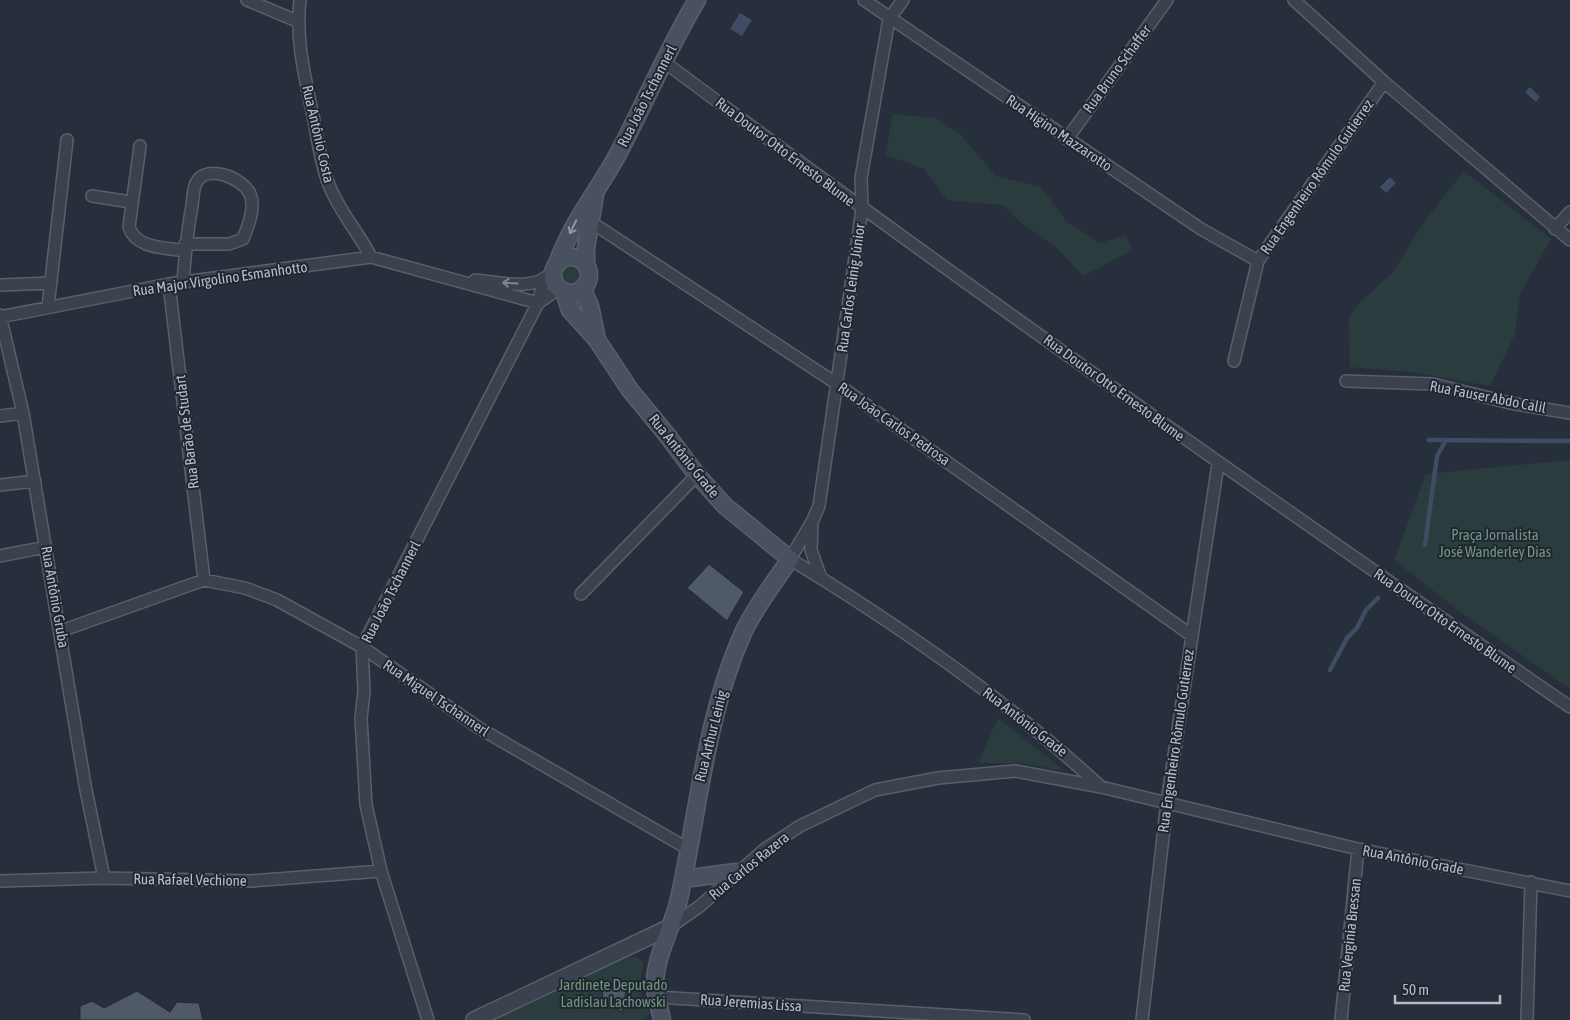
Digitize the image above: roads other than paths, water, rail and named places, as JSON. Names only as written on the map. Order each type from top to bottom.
[{"type":"main road","name":"Rua João Tschannerl","points":[[551,271],[579,214],[596,193],[618,153],[663,61],[697,0]]},
{"type":"main road","name":"Rua João Tschannerl","points":[[586,265],[596,193]]},
{"type":"main road","points":[[568,257],[581,260],[586,265],[589,278],[583,290],[570,294],[561,290],[551,271],[568,257]]},
{"type":"main road","name":"Rua Antônio Grade","points":[[561,290],[570,310],[597,340],[630,390],[667,435],[696,476],[725,506],[790,559]]},
{"type":"main road","name":"Rua Antônio Grade","points":[[583,290],[590,306],[597,340]]},
{"type":"main road","name":"Rua Arthur Leinig","points":[[662,1020],[656,997],[656,977],[690,850],[700,777],[710,732],[733,658],[744,631],[790,559]]},
{"type":"main road","points":[[683,879],[736,872]]},
{"type":"street","points":[[247,0],[297,21]]},
{"type":"street","name":"Rua Antônio Costa","points":[[300,0],[297,21],[302,64],[328,184],[344,215],[360,236],[371,257]]},
{"type":"street","name":"Rua Higino Mazzarotto","points":[[864,0],[889,19],[1202,229],[1258,261]]},
{"type":"street","name":"Rua Carlos Leinig Júnior","points":[[790,559],[819,506],[862,209],[861,178],[889,19],[904,0]]},
{"type":"street","name":"Rua Bruno Schaffer","points":[[1067,138],[1167,0]]},
{"type":"street","points":[[1294,0],[1384,82],[1570,240]]},
{"type":"street","name":"Rua Doutor Otto Ernesto Blume","points":[[663,61],[862,209],[1104,379],[1218,464],[1570,707]]},
{"type":"street","name":"Rua Engenheiro Rômulo Gutierrez","points":[[1234,361],[1258,261],[1384,82]]},
{"type":"street","points":[[48,307],[67,140]]},
{"type":"street","points":[[140,146],[128,227],[132,236],[139,243],[185,247],[229,244],[244,239],[251,218],[251,195],[244,185],[216,172],[203,175],[196,183],[185,247],[183,282]]},
{"type":"street","points":[[92,196],[132,202]]},
{"type":"street","points":[[1555,229],[1570,212]]},
{"type":"street","name":"Rua João Carlos Pedrosa","points":[[591,222],[838,384],[1191,635]]},
{"type":"street","name":"Rua Major Virgolino Esmanhotto","points":[[0,316],[169,284],[371,257],[538,302]]},
{"type":"street","name":"Rua Major Virgolino Esmanhotto","points":[[439,276],[529,284],[551,271]]},
{"type":"street","name":"Rua João Tschannerl","points":[[428,1020],[381,871],[366,805],[361,718],[364,691],[362,647],[538,302],[551,271]]},
{"type":"street","points":[[0,285],[51,283]]},
{"type":"street","name":"Rua Barão de Studart","points":[[169,284],[204,580]]},
{"type":"street","name":"Rua João Tschannerl","points":[[538,302],[561,290]]},
{"type":"street","name":"Rua Antônio Gruba","points":[[0,316],[23,412],[61,631],[85,785],[104,878]]},
{"type":"street","name":"Rua Fauser Abdo Calil","points":[[1346,381],[1433,384],[1510,403],[1570,412]]},
{"type":"street","points":[[0,416],[23,412]]},
{"type":"street","name":"Rua Engenheiro Rômulo Gutierrez","points":[[1142,1020],[1167,802],[1218,464]]},
{"type":"street","points":[[581,594],[696,476]]},
{"type":"street","points":[[0,485],[35,481]]},
{"type":"street","name":"Rua Carlos Leinig Júnior","points":[[813,520],[811,550],[821,578]]},
{"type":"street","points":[[0,556],[46,548]]},
{"type":"street","name":"Rua Antônio Grade","points":[[790,559],[889,622],[1013,710],[1054,743],[1101,786],[1358,849],[1570,891]]},
{"type":"street","points":[[61,631],[204,580]]},
{"type":"street","name":"Rua Miguel Tschannerl","points":[[204,580],[245,588],[277,600],[362,647],[479,728],[690,850]]},
{"type":"street","name":"Rua Carlos Razera","points":[[474,1020],[670,928],[700,906],[736,872],[765,849],[800,826],[875,790],[938,778],[1015,771],[1101,786]]},
{"type":"street","name":"Rua Verginia Bressan","points":[[1342,1020],[1358,849]]},
{"type":"street","name":"Rua Rafael Vechione","points":[[0,881],[104,878],[251,881],[381,871]]},
{"type":"street","points":[[1528,1020],[1530,882]]},
{"type":"street","name":"Rua Jeremias Lissa","points":[[656,997],[1024,1020]]},
{"type":"water","points":[[740,13],[752,20],[742,36],[730,29]]},
{"type":"water","points":[[1530,87],[1540,97],[1536,102],[1525,92]]},
{"type":"water","points":[[1390,177],[1396,183],[1386,193],[1380,187]]},
{"type":"waterway","points":[[1429,440],[1570,441]]},
{"type":"waterway","points":[[1425,545],[1437,456],[1446,440]]},
{"type":"waterway","points":[[1330,670],[1347,638],[1357,628],[1366,610],[1378,598]]},
{"type":"park label","name":"Praça Jornalista José Wanderley Dias","points":[[1495,544]]},
{"type":"park label","name":"Jardinete Deputado Ladislau Lachowski","points":[[613,994]]}]
